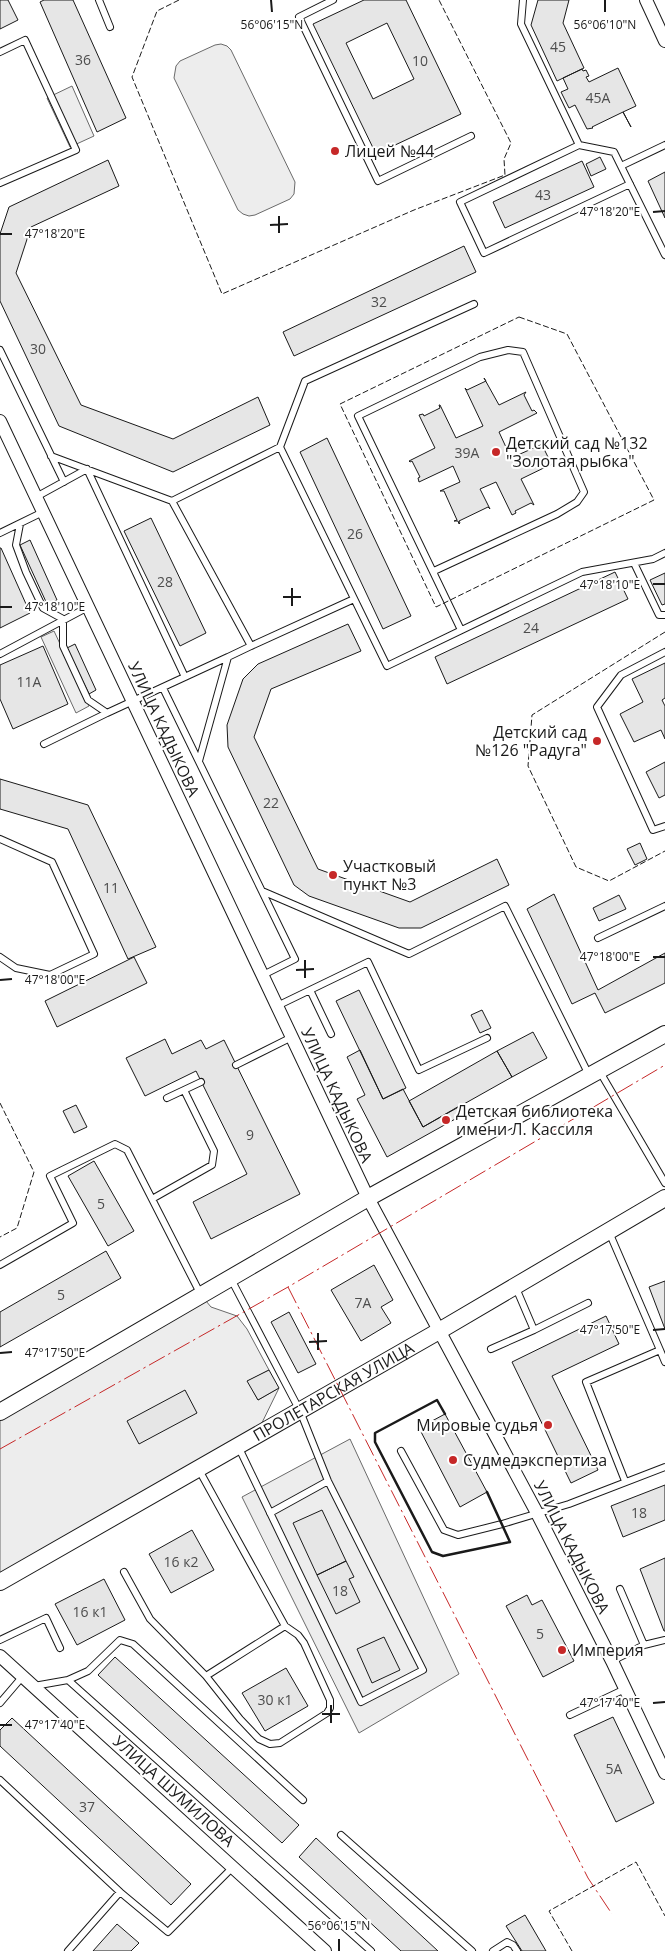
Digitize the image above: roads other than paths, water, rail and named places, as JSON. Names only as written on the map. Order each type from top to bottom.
[{"type":"street","points":[[646,0],[665,41]]},
{"type":"street","name":"УЛИЦА КАДЫКОВА","points":[[0,421],[368,1198],[537,1513],[612,1661],[665,1773]]},
{"type":"street","points":[[0,1412],[368,1198],[665,1034]]},
{"type":"street","name":"ПРОЛЕТАРСКАЯ УЛИЦА","points":[[0,1582],[516,1287],[665,1198]]},
{"type":"street","name":"УЛИЦА ШУМИЛОВА","points":[[0,1656],[325,1951]]},
{"type":"lane","points":[[99,0],[110,27]]},
{"type":"lane","points":[[334,0],[299,18],[378,181],[472,136]]},
{"type":"lane","points":[[523,0],[521,24],[579,145]]},
{"type":"lane","points":[[0,52],[25,40],[76,150],[0,183]]},
{"type":"lane","points":[[630,184],[484,253],[460,202],[579,145],[614,152],[630,184],[665,255]]},
{"type":"lane","points":[[621,166],[665,145]]},
{"type":"lane","points":[[172,501],[280,447],[306,381],[474,304]]},
{"type":"lane","points":[[0,350],[64,482]]},
{"type":"lane","points":[[434,571],[557,514],[577,502],[584,492],[523,352],[508,350],[480,356],[358,416],[461,630]]},
{"type":"lane","points":[[280,447],[388,666],[582,572],[653,559],[665,554]]},
{"type":"lane","points":[[51,456],[172,501],[251,646]]},
{"type":"lane","points":[[36,497],[87,469]]},
{"type":"lane","points":[[87,469],[185,677]]},
{"type":"lane","points":[[0,533],[43,512]]},
{"type":"lane","points":[[20,524],[16,544],[26,572],[44,608],[63,619]]},
{"type":"lane","points":[[634,562],[659,616],[665,615]]},
{"type":"lane","points":[[44,744],[354,599]]},
{"type":"lane","points":[[0,654],[88,607]]},
{"type":"lane","points":[[63,619],[63,646],[88,700],[107,713]]},
{"type":"lane","points":[[665,652],[621,675],[597,707],[653,830],[665,826]]},
{"type":"lane","points":[[199,762],[228,657]]},
{"type":"lane","points":[[164,688],[295,959],[262,975]]},
{"type":"lane","points":[[0,839],[52,862],[94,954],[50,975],[16,968],[0,957]]},
{"type":"lane","points":[[262,891],[409,954],[505,906],[594,1073],[665,1183]]},
{"type":"lane","points":[[598,938],[665,906]]},
{"type":"lane","points":[[277,1006],[368,962],[419,1070],[487,1038]]},
{"type":"lane","points":[[310,990],[331,1034]]},
{"type":"lane","points":[[236,1065],[292,1036]]},
{"type":"lane","points":[[167,1098],[202,1082]]},
{"type":"lane","points":[[152,1199],[212,1165],[214,1151],[184,1090]]},
{"type":"lane","points":[[0,1265],[73,1223],[50,1176],[115,1144],[126,1150],[201,1296]]},
{"type":"lane","points":[[609,1232],[665,1362]]},
{"type":"lane","points":[[231,1278],[300,1411],[328,1481],[424,1670],[361,1702],[238,1446]]},
{"type":"lane","points":[[516,1287],[534,1330]]},
{"type":"lane","points":[[492,1349],[588,1303]]},
{"type":"lane","points":[[624,1481],[586,1382],[660,1350]]},
{"type":"lane","points":[[401,1451],[444,1530],[458,1535],[569,1504],[624,1481],[665,1467]]},
{"type":"lane","points":[[124,1572],[150,1619],[206,1676],[240,1719],[259,1739],[270,1744],[280,1743],[327,1713],[330,1708],[330,1700],[304,1643],[298,1635],[285,1626],[198,1469]]},
{"type":"lane","points":[[270,1513],[328,1481]]},
{"type":"lane","points":[[620,1589],[644,1645]]},
{"type":"lane","points":[[0,1640],[46,1618],[60,1648]]},
{"type":"lane","points":[[206,1676],[285,1626]]},
{"type":"lane","points":[[34,1686],[68,1680],[88,1671],[120,1640],[133,1644],[303,1800]]},
{"type":"lane","points":[[612,1661],[644,1645],[665,1640]]},
{"type":"lane","points":[[0,1703],[23,1676]]},
{"type":"lane","points":[[68,1680],[371,1951]]},
{"type":"lane","points":[[570,1716],[625,1689]]},
{"type":"lane","points":[[0,1780],[120,1892],[168,1932],[233,1867]]},
{"type":"lane","points":[[341,1835],[472,1951]]},
{"type":"lane","points":[[68,1951],[120,1892]]},
{"type":"lane","points":[[493,1951],[507,1942],[513,1945],[517,1951]]},
{"type":"place","name":"Лицей №44","points":[[335,151]]},
{"type":"place","name":"Детский сад №132 \"Золотая рыбка\"","points":[[496,452]]},
{"type":"place","name":"Детский сад №126 \"Радуга\"","points":[[597,741]]},
{"type":"place","name":"Участковый пункт №3","points":[[333,875]]},
{"type":"place","name":"Детская библиотека имени Л. Кассиля","points":[[446,1120]]},
{"type":"place","name":"Мировые судья","points":[[548,1425]]},
{"type":"place","name":"Судмедэкспертиза","points":[[453,1460]]},
{"type":"place","name":"Империя","points":[[562,1650]]}]
